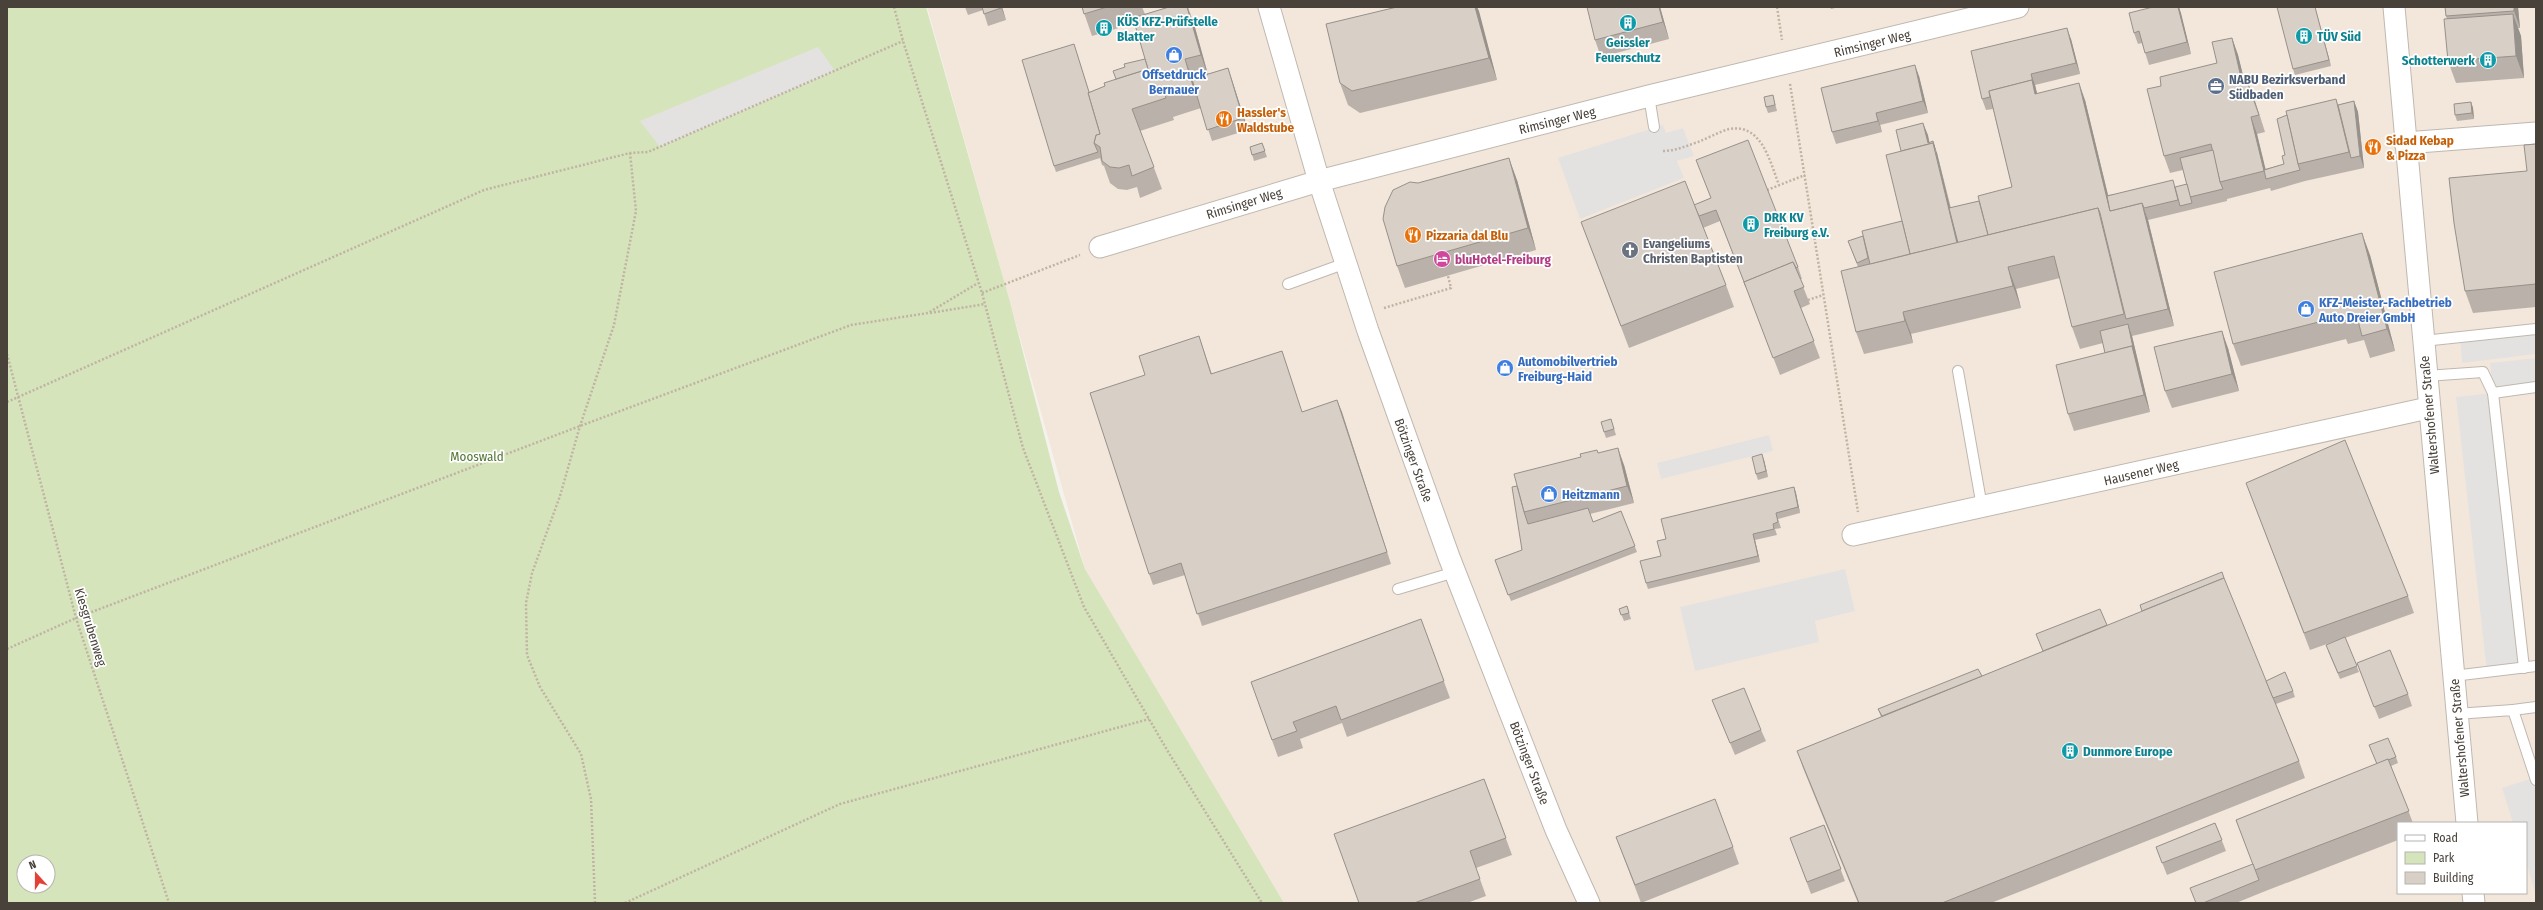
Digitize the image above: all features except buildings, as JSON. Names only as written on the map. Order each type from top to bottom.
[{"type":"street","name":"Bötzinger Straße","points":[[1269,7],[1320,181],[1363,315],[1455,572],[1556,830],[1589,903]]},
{"type":"street","name":"Rimsinger Weg","points":[[1100,247],[1320,181],[1649,96],[1787,64],[2018,7]]},
{"type":"street","name":"Waltershofener Straße","points":[[2394,7],[2428,408],[2467,822]]},
{"type":"street","points":[[2405,143],[2536,133]]},
{"type":"street","name":"Hausener Weg","points":[[1857,534],[2428,408]]},
{"type":"lane","points":[[1649,96],[1654,127]]},
{"type":"lane","points":[[1288,284],[1346,263]]},
{"type":"lane","points":[[2423,341],[2536,329]]},
{"type":"lane","points":[[1958,371],[1982,507]]},
{"type":"lane","points":[[2426,376],[2484,372],[2493,393],[2524,668]]},
{"type":"lane","points":[[2493,393],[2536,387]]},
{"type":"lane","points":[[1398,589],[1455,572]]},
{"type":"lane","points":[[2453,676],[2536,666]]},
{"type":"lane","points":[[2456,714],[2536,707]]},
{"type":"lane","points":[[2513,710],[2536,780]]},
{"type":"path","points":[[894,7],[903,41],[982,293],[1023,448],[1084,607],[1149,719],[1262,903]]},
{"type":"path","points":[[1776,7],[1805,175],[1857,534]]},
{"type":"path","points":[[7,402],[484,190],[630,153],[648,152],[903,41]]},
{"type":"path","points":[[1663,151],[1673,151],[1729,130],[1742,129],[1756,136],[1764,147],[1779,185]]},
{"type":"path","points":[[595,903],[591,799],[581,754],[540,687],[527,655],[526,603],[532,573],[560,496],[580,426],[614,325],[636,212],[630,153]]},
{"type":"path","points":[[1768,190],[1805,175]]},
{"type":"path","points":[[982,293],[1100,247]]},
{"type":"path","points":[[1363,315],[1451,288],[1448,276]]},
{"type":"path","points":[[928,313],[978,283]]},
{"type":"path","points":[[1808,300],[1823,295]]},
{"type":"path","points":[[7,649],[76,618],[580,426],[851,325],[985,304]]},
{"type":"path","name":"Kiesgrubenweg","points":[[7,354],[76,618],[169,903]]},
{"type":"path","points":[[625,903],[840,804],[1149,719]]},
{"type":"shaded area","points":[[927,7],[2536,7],[2536,903],[1284,903],[1085,569]]},
{"type":"shaded area","points":[[818,47],[835,71],[660,147],[640,121]]},
{"type":"shaded area","points":[[1663,125],[1666,133],[1683,128],[1694,156],[1677,161],[1684,178],[1580,219],[1558,158]]},
{"type":"shaded area","points":[[2536,329],[2536,354],[2462,363],[2460,337]]},
{"type":"shaded area","points":[[2536,358],[2536,387],[2494,393],[2524,668],[2487,672],[2456,397],[2493,393],[2490,363]]},
{"type":"shaded area","points":[[1769,435],[1773,451],[1661,479],[1657,463]]},
{"type":"shaded area","points":[[1845,569],[1855,611],[1815,621],[1819,642],[1695,671],[1680,607]]},
{"type":"shaded area","points":[[2536,777],[2536,895],[2527,866],[2527,822],[2513,822],[2502,788]]},
{"type":"green space","name":"Mooswald","points":[[7,7],[926,7],[1010,302],[1059,492],[1085,569],[1284,903],[7,903]]},
{"type":"place","name":"Geissler Feuerschutz","points":[[1628,23]]},
{"type":"place","name":"KÜS KFZ-Prüfstelle Blatter","points":[[1104,28]]},
{"type":"place","name":"TÜV Süd","points":[[2304,36]]},
{"type":"place","name":"Offsetdruck Bernauer","points":[[1174,55]]},
{"type":"place","name":"Schotterwerk","points":[[2488,60]]},
{"type":"place","name":"NABU Bezirksverband Südbaden","points":[[2216,86]]},
{"type":"place","name":"Hassler's Waldstube","points":[[1224,119]]},
{"type":"place","name":"Sidad Kebap & Pizza","points":[[2373,147]]},
{"type":"place","name":"DRK KV Freiburg e.V.","points":[[1751,224]]},
{"type":"place","name":"Pizzaria dal Blu","points":[[1413,235]]},
{"type":"place","name":"Evangeliums Christen Baptisten","points":[[1630,250]]},
{"type":"place","name":"bluHotel-Freiburg","points":[[1442,259]]},
{"type":"place","name":"KFZ-Meister-Fachbetrieb Auto Dreier GmbH","points":[[2306,309]]},
{"type":"place","name":"Automobilvertrieb Freiburg-Haid","points":[[1505,368]]},
{"type":"place","name":"Heitzmann","points":[[1549,494]]},
{"type":"place","name":"Dunmore Europe","points":[[2070,751]]}]
